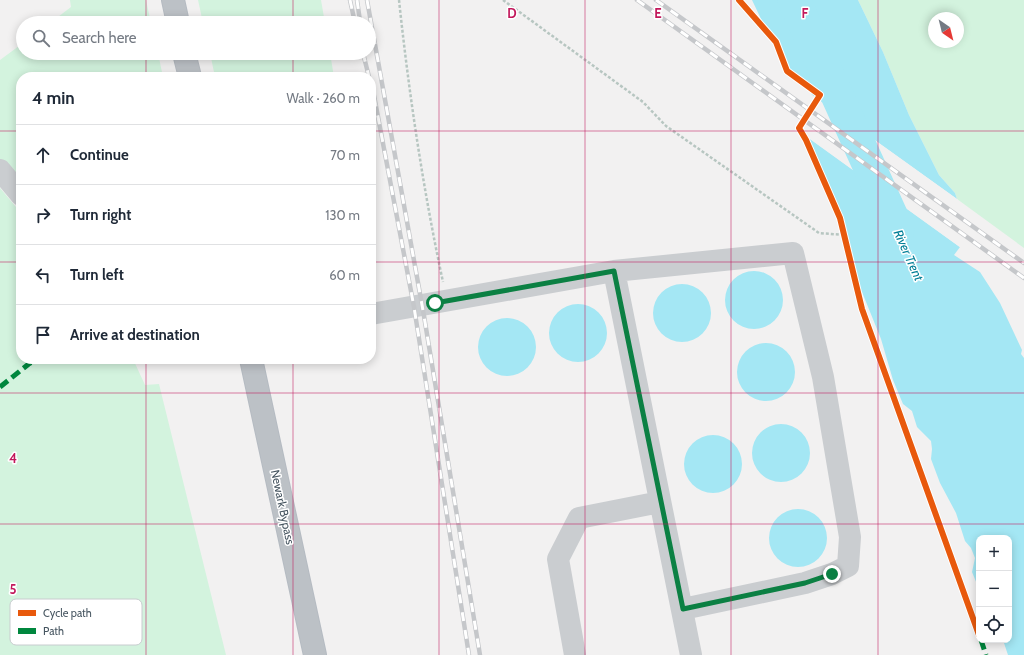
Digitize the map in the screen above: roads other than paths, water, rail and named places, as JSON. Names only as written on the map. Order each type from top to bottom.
[{"type":"highway","points":[[173,0],[176,16]]},
{"type":"highway","points":[[186,60],[189,72]]},
{"type":"highway","name":"Newark Bypass","points":[[252,364],[315,655]]},
{"type":"lane","points":[[0,170],[16,189]]},
{"type":"lane","points":[[376,313],[614,271],[793,252],[823,377],[850,537],[848,566],[832,574],[805,583],[683,609]]},
{"type":"lane","points":[[614,271],[692,655]]},
{"type":"lane","points":[[575,655],[558,559],[579,518],[660,502]]},
{"type":"water","points":[[752,0],[858,0],[883,52],[909,115],[939,175],[955,193],[957,199],[812,95],[807,83],[784,67]]},
{"type":"water","points":[[809,138],[960,247],[954,255],[980,272],[1000,303],[1022,350],[1021,354],[1024,358],[1024,655],[1008,655],[1004,643],[1012,643],[1012,535],[976,535],[976,582],[972,572],[975,558],[971,548],[965,541],[956,513],[940,483],[931,459],[931,441],[917,427],[912,411],[903,404],[893,380],[881,339],[862,292],[856,291],[844,233],[833,196],[818,161],[806,141]]},
{"type":"water","points":[[754,271],[770,276],[778,284],[783,300],[778,316],[770,324],[754,329],[738,324],[730,316],[725,300],[730,284],[738,276]]},
{"type":"water","points":[[682,284],[698,289],[706,297],[711,313],[706,329],[698,337],[682,342],[666,337],[658,329],[653,313],[658,297],[666,289]]},
{"type":"water","points":[[578,304],[594,309],[602,317],[607,333],[602,349],[594,357],[578,362],[562,357],[554,349],[549,333],[554,317],[562,309]]},
{"type":"water","points":[[507,318],[523,323],[531,331],[536,347],[531,363],[523,371],[507,376],[491,371],[483,363],[478,347],[483,331],[491,323]]},
{"type":"water","points":[[766,343],[782,348],[790,356],[795,372],[790,388],[782,396],[766,401],[750,396],[742,388],[737,372],[742,356],[750,348]]},
{"type":"water","points":[[781,424],[797,429],[805,437],[810,453],[805,469],[797,477],[781,482],[765,477],[757,469],[752,453],[757,437],[765,429]]},
{"type":"water","points":[[713,435],[729,440],[737,448],[742,464],[737,480],[729,488],[713,493],[697,488],[689,480],[684,464],[689,448],[697,440]]},
{"type":"water","points":[[798,509],[814,514],[822,522],[827,538],[822,554],[814,562],[798,567],[782,562],[774,554],[769,538],[774,522],[782,514]]},
{"type":"waterway","name":"River Trent","points":[[794,0],[898,230]]},
{"type":"railway","points":[[350,0],[353,16]]},
{"type":"railway","points":[[357,0],[359,16]]},
{"type":"railway","points":[[367,0],[370,16]]},
{"type":"railway","points":[[637,0],[1024,278]]},
{"type":"railway","points":[[656,0],[1024,263]]},
{"type":"railway","points":[[376,50],[424,316],[480,655]]},
{"type":"railway","points":[[365,60],[368,72]]},
{"type":"railway","points":[[376,106],[414,307],[469,655]]}]
